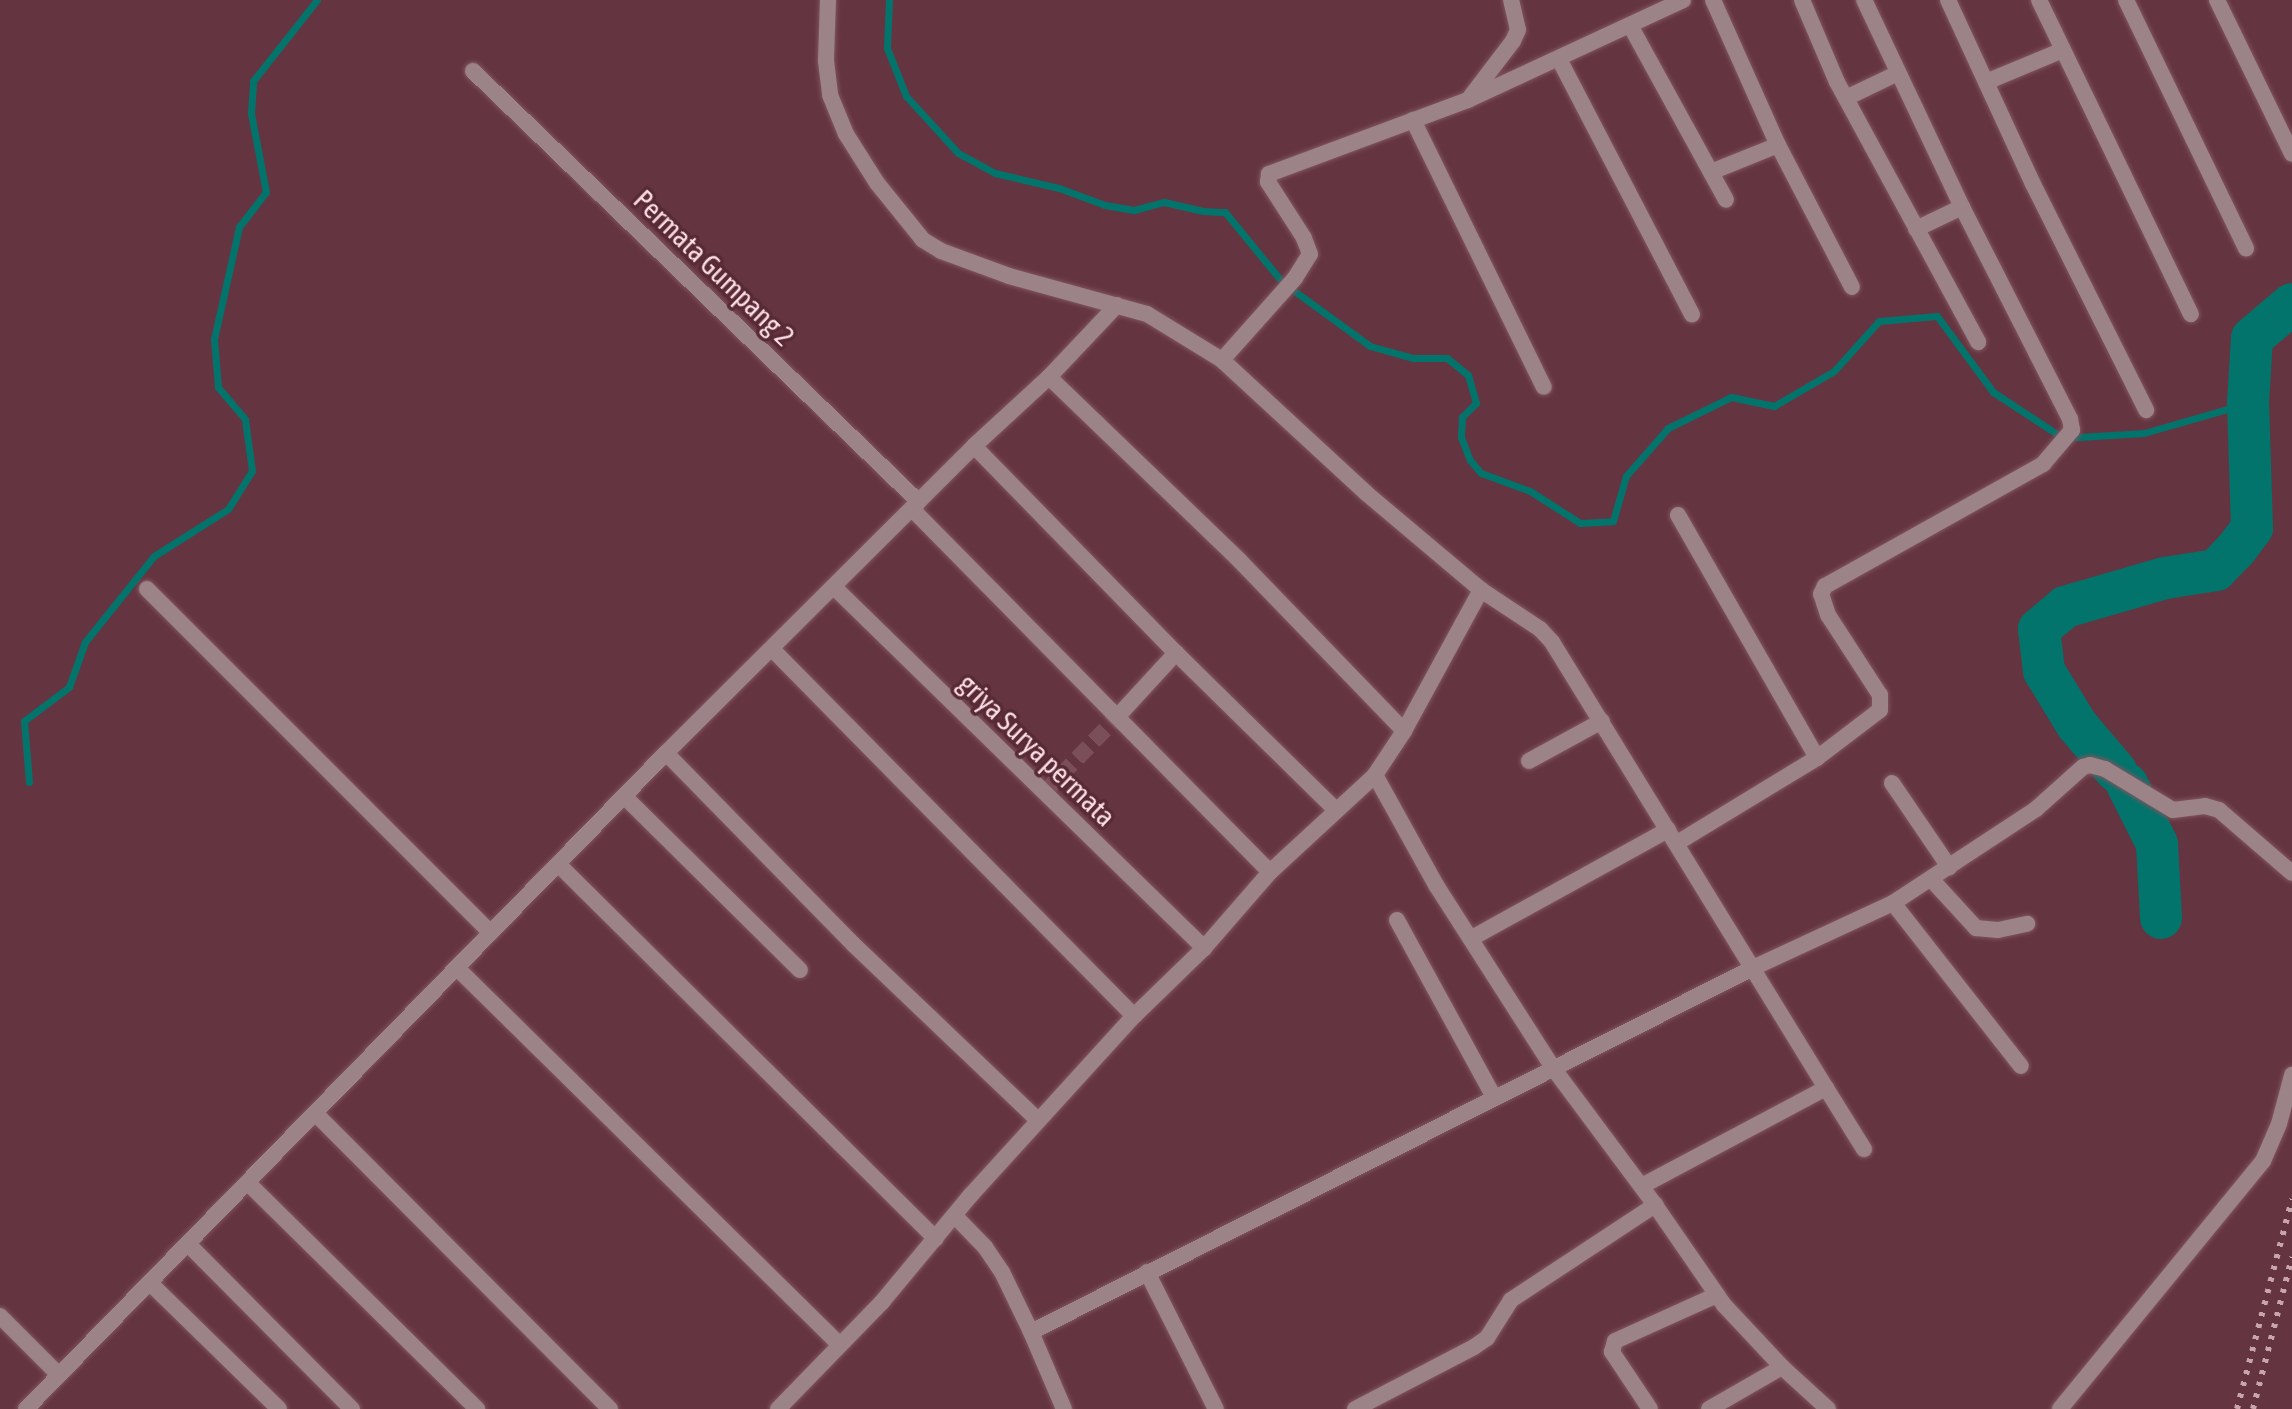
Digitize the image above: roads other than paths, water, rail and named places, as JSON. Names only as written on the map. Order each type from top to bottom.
[{"type":"street","points":[[828,0],[826,61],[830,95],[846,134],[877,183],[923,240],[941,251],[1009,276],[1147,314],[1222,360],[1366,493],[1481,590],[1540,629],[1602,721],[1864,1149]]},
{"type":"street","points":[[1468,100],[1518,30],[1511,0]]},
{"type":"street","points":[[1642,0],[1649,16]]},
{"type":"street","points":[[1222,360],[1295,278],[1310,250],[1268,182],[1269,174],[1468,100],[1631,27],[1683,0]]},
{"type":"street","points":[[1713,0],[1778,145],[1852,287]]},
{"type":"street","points":[[1802,0],[1846,98],[1978,342]]},
{"type":"street","points":[[1472,938],[1673,837],[1817,758],[1869,720],[1880,710],[1882,701],[1828,615],[1821,594],[1825,586],[2043,464],[2072,430],[2070,419],[1962,207],[1864,0]]},
{"type":"street","points":[[1948,0],[2146,410]]},
{"type":"street","points":[[2039,0],[2191,314]]},
{"type":"street","points":[[2126,0],[2246,248]]},
{"type":"street","points":[[2217,0],[2292,154]]},
{"type":"street","points":[[1631,27],[1726,200]]},
{"type":"street","points":[[1986,82],[2063,50]]},
{"type":"street","points":[[1559,59],[1692,314]]},
{"type":"street","name":"Permata Gumpang 2","points":[[473,71],[915,506],[1270,872]]},
{"type":"street","points":[[1846,98],[1898,73]]},
{"type":"street","points":[[1413,120],[1544,387]]},
{"type":"street","points":[[1711,172],[1778,145]]},
{"type":"street","points":[[1916,229],[1962,207]]},
{"type":"street","points":[[26,1409],[248,1183],[381,1041],[974,446],[1049,377],[1117,305]]},
{"type":"street","points":[[1049,377],[1240,561],[1404,731]]},
{"type":"street","points":[[974,446],[1176,653],[1335,809]]},
{"type":"street","points":[[1678,515],[1817,758]]},
{"type":"street","name":"griya Surya permata","points":[[835,588],[1204,948]]},
{"type":"street","points":[[147,589],[491,933]]},
{"type":"street","points":[[787,1406],[936,1239],[1037,1119],[1134,1016],[1204,948],[1270,872],[1375,775],[1404,731],[1481,590]]},
{"type":"street","points":[[772,649],[1134,1016]]},
{"type":"street","points":[[1118,716],[1176,653]]},
{"type":"street","points":[[1529,761],[1602,721]]},
{"type":"street","points":[[666,753],[853,944],[1037,1119]]},
{"type":"street","points":[[1031,1332],[1753,968],[1893,903],[2036,809],[2083,767],[2090,765],[2105,769],[2173,810],[2205,806],[2219,810],[2292,873]]},
{"type":"street","points":[[1375,775],[1436,885],[1553,1068],[1642,1186],[1717,1295],[1782,1367],[1828,1409]]},
{"type":"street","points":[[1892,783],[1949,867]]},
{"type":"street","points":[[625,797],[800,970]]},
{"type":"street","points":[[558,864],[936,1239]]},
{"type":"street","points":[[1931,879],[1976,928],[1998,930],[2027,924]]},
{"type":"street","points":[[1893,903],[2021,1066]]},
{"type":"street","points":[[1397,920],[1494,1097]]},
{"type":"street","points":[[457,968],[840,1345]]},
{"type":"street","points":[[2060,1409],[2263,1161],[2279,1124],[2292,1075]]},
{"type":"street","points":[[1642,1186],[1826,1088]]},
{"type":"street","points":[[315,1113],[610,1409]]},
{"type":"street","points":[[248,1183],[477,1409]]},
{"type":"street","points":[[1355,1409],[1481,1343],[1495,1328],[1511,1300],[1655,1205]]},
{"type":"street","points":[[955,1216],[994,1259],[1031,1332],[1064,1409]]},
{"type":"street","points":[[188,1244],[352,1409]]},
{"type":"street","points":[[1147,1272],[1216,1409]]},
{"type":"street","points":[[150,1283],[279,1409]]},
{"type":"street","points":[[1650,1409],[1612,1352],[1615,1341],[1717,1295]]},
{"type":"street","points":[[0,1316],[59,1375]]},
{"type":"street","points":[[1709,1409],[1782,1367]]},
{"type":"waterway","points":[[29,782],[24,721],[69,687],[85,642],[154,556],[228,509],[252,471],[245,419],[218,387],[214,339],[239,227],[266,192],[251,113],[253,81],[317,0]]},
{"type":"waterway","points":[[889,0],[887,48],[906,96],[958,153],[995,173],[1059,188],[1105,205],[1134,210],[1164,202],[1203,211],[1225,212],[1282,282],[1370,346],[1413,358],[1447,358],[1468,375],[1476,403],[1462,417],[1461,437],[1470,460],[1481,473],[1530,491],[1580,523],[1613,521],[1626,476],[1668,428],[1731,397],[1774,406],[1834,371],[1879,321],[1937,316],[1993,392],[2063,438],[2144,433],[2248,403]]},
{"type":"waterway","points":[[2116,771],[2077,725],[2044,671],[2039,629],[2065,607],[2165,578],[2216,570],[2237,548],[2252,528],[2248,403],[2252,338],[2292,304]]},
{"type":"waterway","points":[[2127,784],[2157,844],[2161,918]]},
{"type":"tunnel","points":[[1044,793],[1118,716]]},
{"type":"railway","points":[[2237,1409],[2292,1199]]},
{"type":"railway","points":[[2253,1409],[2292,1257]]}]
